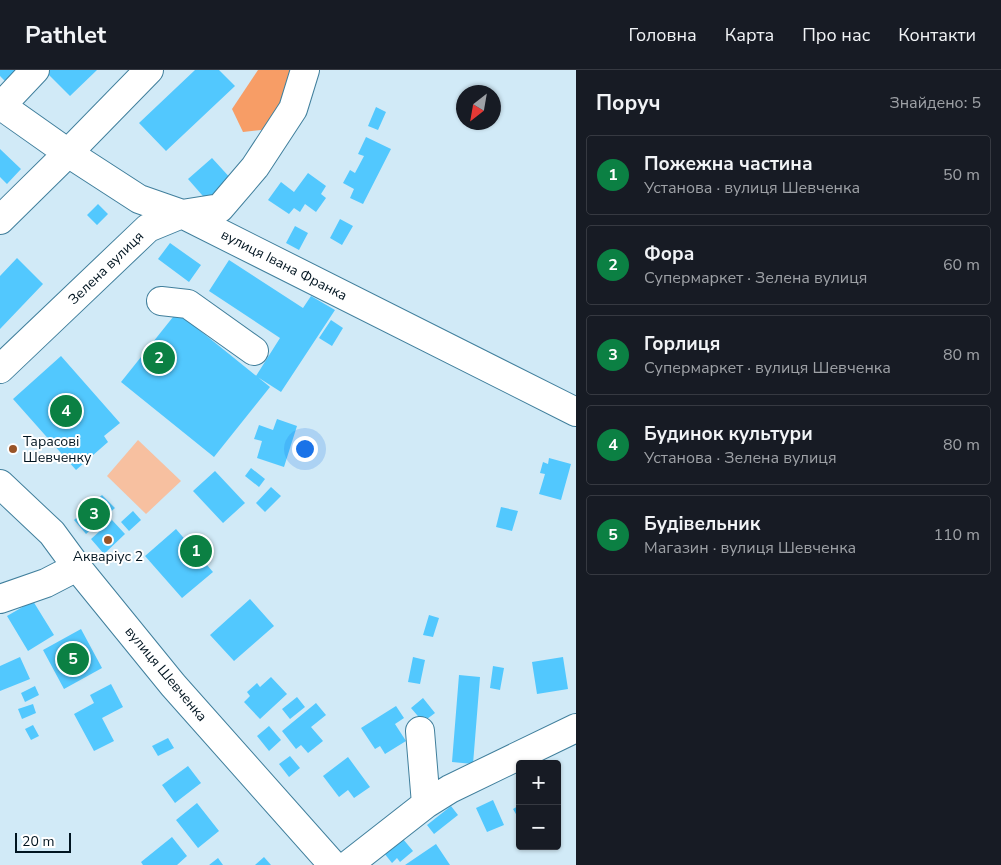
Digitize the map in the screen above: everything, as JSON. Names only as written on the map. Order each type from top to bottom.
[{"type":"street","points":[[0,106],[35,70]]},
{"type":"street","points":[[0,220],[149,70]]},
{"type":"street","name":"Зелена вулиця","points":[[0,369],[148,228],[182,214],[220,208],[255,167],[293,109],[305,70]]},
{"type":"street","name":"вулиця Івана Франка","points":[[0,106],[139,199],[182,214],[576,412]]},
{"type":"street","points":[[161,302],[188,304],[254,352]]},
{"type":"street","name":"вулиця Шевченка","points":[[0,484],[52,533],[77,568],[173,685],[333,865]]},
{"type":"street","points":[[0,600],[46,583],[77,568]]},
{"type":"street","points":[[348,865],[426,804],[450,788],[576,728]]},
{"type":"street","points":[[420,731],[426,804]]},
{"type":"shaded area","points":[[258,70],[308,70],[270,129],[243,132],[232,109]]},
{"type":"shaded area","points":[[138,440],[181,481],[146,514],[107,476]]},
{"type":"building","points":[[0,70],[20,70],[7,83],[0,76]]},
{"type":"building","points":[[44,70],[97,70],[70,96]]},
{"type":"building","points":[[195,70],[219,70],[235,86],[166,151],[139,123]]},
{"type":"building","points":[[376,107],[386,112],[378,130],[368,126]]},
{"type":"building","points":[[366,137],[391,149],[363,204],[350,198],[354,189],[343,183],[350,170],[355,173],[364,156],[358,154]]},
{"type":"building","points":[[0,149],[21,169],[7,184],[0,177]]},
{"type":"building","points":[[212,158],[233,181],[209,203],[188,179]]},
{"type":"building","points":[[308,173],[326,186],[321,194],[326,198],[316,212],[305,204],[300,212],[294,208],[289,214],[268,200],[281,182],[294,192]]},
{"type":"building","points":[[98,204],[108,214],[97,225],[87,215]]},
{"type":"building","points":[[340,219],[353,226],[342,245],[330,238]]},
{"type":"building","points":[[295,226],[308,233],[299,250],[286,243]]},
{"type":"building","points":[[170,243],[201,265],[189,282],[158,259]]},
{"type":"building","points":[[17,258],[43,284],[0,329],[0,276]]},
{"type":"building","points":[[229,260],[303,308],[311,296],[335,310],[281,392],[256,376],[280,338],[209,291]]},
{"type":"building","points":[[177,312],[270,387],[214,457],[121,382]]},
{"type":"building","points":[[331,320],[343,328],[332,346],[319,338]]},
{"type":"building","points":[[61,356],[120,423],[104,436],[108,442],[76,470],[13,399]]},
{"type":"building","points":[[277,419],[297,426],[284,467],[257,458],[262,441],[254,439],[259,425],[273,430]]},
{"type":"building","points":[[549,458],[571,464],[561,500],[539,494],[545,474],[540,473],[543,462],[548,464]]},
{"type":"building","points":[[251,468],[265,479],[259,487],[245,476]]},
{"type":"building","points":[[215,471],[245,503],[223,523],[193,491]]},
{"type":"building","points":[[271,487],[281,496],[265,512],[256,503]]},
{"type":"building","points":[[102,495],[115,508],[86,534],[74,520]]},
{"type":"building","points":[[501,507],[518,511],[512,531],[496,527]]},
{"type":"building","points":[[133,511],[141,520],[129,531],[121,522]]},
{"type":"building","points":[[112,520],[125,534],[104,554],[91,539]]},
{"type":"building","points":[[176,529],[213,572],[182,598],[145,556]]},
{"type":"building","points":[[250,599],[274,626],[234,661],[210,635]]},
{"type":"building","points":[[33,601],[54,635],[28,651],[7,616]]},
{"type":"building","points":[[429,615],[439,618],[433,637],[423,635]]},
{"type":"building","points":[[81,629],[102,668],[64,689],[43,650]]},
{"type":"building","points":[[20,657],[30,679],[0,691],[0,666]]},
{"type":"building","points":[[413,657],[425,660],[420,684],[408,682]]},
{"type":"building","points":[[563,657],[568,689],[537,694],[532,662]]},
{"type":"building","points":[[493,666],[504,668],[500,690],[490,688]]},
{"type":"building","points":[[459,675],[480,677],[473,764],[452,762]]},
{"type":"building","points":[[271,677],[287,694],[260,719],[244,702],[250,696],[247,692],[257,683],[260,687]]},
{"type":"building","points":[[111,684],[123,707],[102,718],[114,741],[94,751],[74,714],[94,703],[90,695]]},
{"type":"building","points":[[35,686],[39,695],[25,702],[21,693]]},
{"type":"building","points":[[297,697],[305,707],[290,719],[282,709]]},
{"type":"building","points":[[423,698],[435,713],[423,722],[411,708]]},
{"type":"building","points":[[316,703],[326,715],[311,727],[323,741],[308,753],[301,745],[296,749],[282,731]]},
{"type":"building","points":[[33,704],[36,713],[22,719],[18,709]]},
{"type":"building","points":[[396,706],[404,718],[395,724],[406,741],[385,754],[380,746],[375,749],[361,728]]},
{"type":"building","points":[[33,725],[39,736],[31,740],[25,729]]},
{"type":"building","points":[[269,726],[281,740],[269,751],[257,736]]},
{"type":"building","points":[[168,738],[174,748],[158,756],[152,746]]},
{"type":"building","points":[[290,756],[300,768],[289,777],[279,764]]},
{"type":"building","points":[[348,757],[370,787],[354,798],[348,790],[339,797],[323,776]]},
{"type":"building","points":[[188,766],[201,783],[175,803],[162,785]]},
{"type":"building","points":[[493,800],[504,825],[487,832],[476,808]]},
{"type":"building","points":[[197,803],[219,831],[198,848],[176,820]]},
{"type":"building","points":[[451,806],[458,815],[434,834],[427,825]]},
{"type":"building","points":[[172,837],[187,856],[177,865],[143,865],[141,862]]},
{"type":"building","points":[[403,839],[413,851],[400,862],[397,858],[392,863],[384,853]]},
{"type":"building","points":[[436,844],[450,865],[405,865]]},
{"type":"building","points":[[264,857],[271,865],[255,865]]},
{"type":"building","points":[[218,858],[223,865],[209,865]]},
{"type":"place","name":"Фора","points":[[159,358]]},
{"type":"place","name":"Будинок культури","points":[[66,411]]},
{"type":"place","name":"Тарасові Шевченку","points":[[13,449]]},
{"type":"place","name":"Горлиця","points":[[94,514]]},
{"type":"place","name":"Акваріус 2","points":[[108,540]]},
{"type":"place","name":"Пожежна частина","points":[[196,551]]},
{"type":"place","name":"Будівельник","points":[[73,659]]}]
